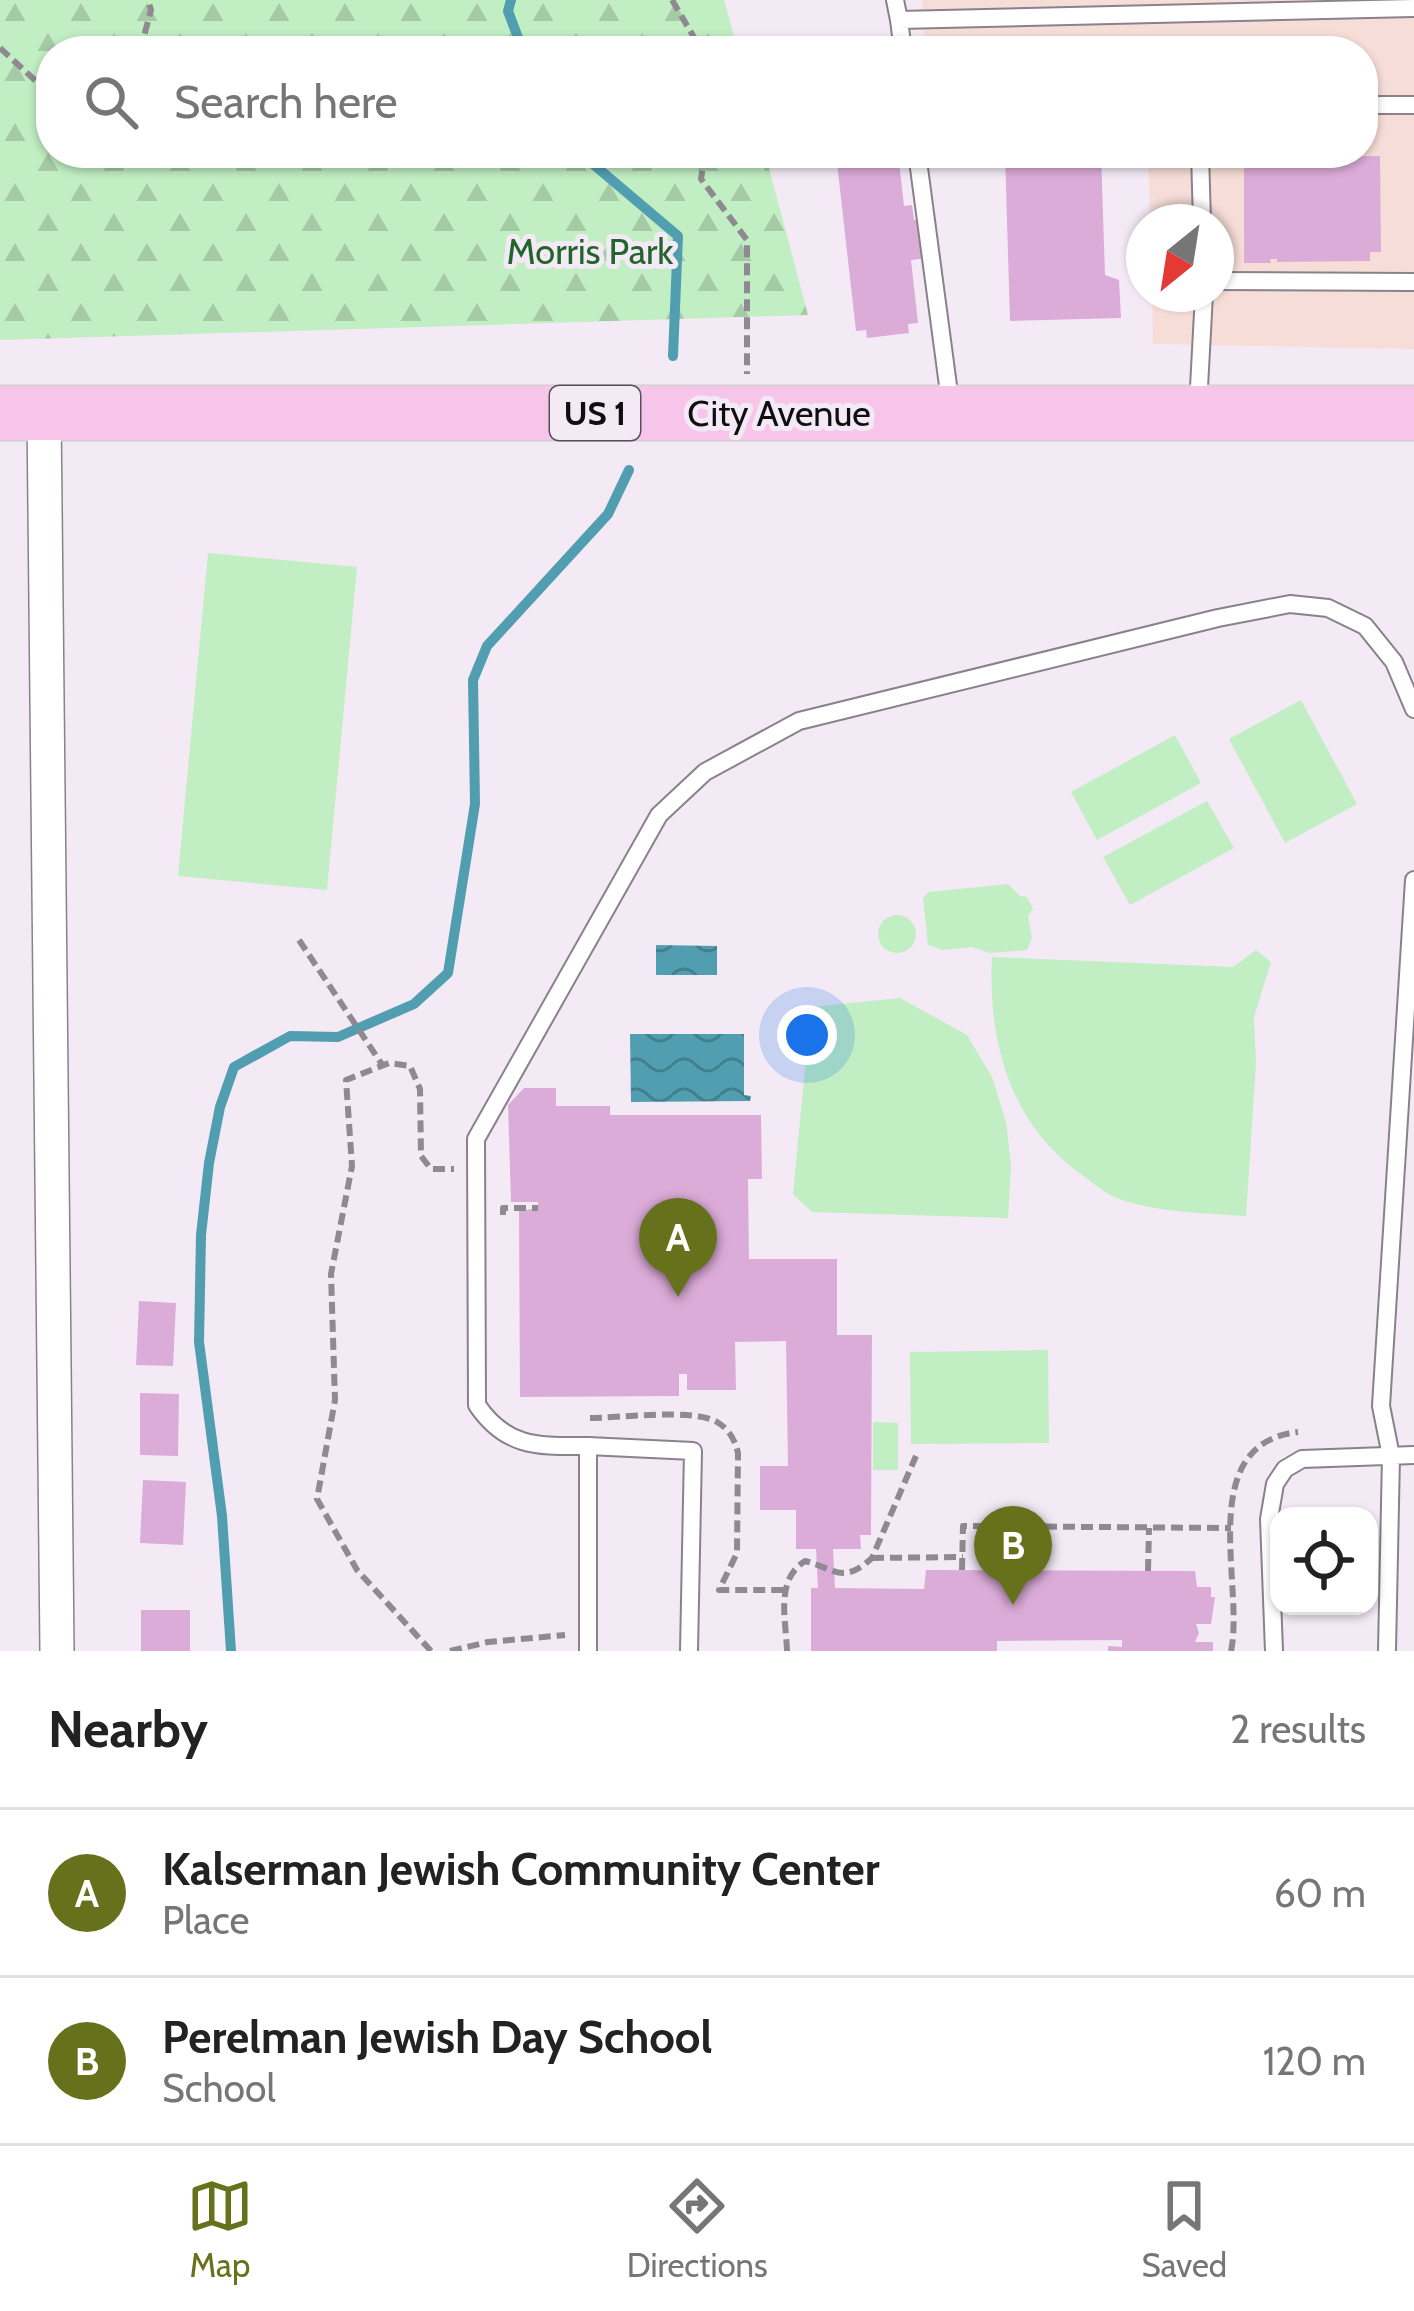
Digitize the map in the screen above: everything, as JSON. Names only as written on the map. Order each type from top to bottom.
[{"type":"highway","name":"City Avenue","points":[[22,413],[1414,413]]},
{"type":"street","points":[[22,413],[57,1651]]},
{"type":"lane","points":[[895,0],[901,36]]},
{"type":"lane","points":[[898,20],[1414,8]]},
{"type":"lane","points":[[1378,105],[1414,106]]},
{"type":"lane","points":[[918,168],[952,413]]},
{"type":"lane","points":[[1200,168],[1201,204]]},
{"type":"lane","points":[[1234,281],[1414,282]]},
{"type":"lane","points":[[1198,412],[1203,312]]},
{"type":"lane","points":[[689,1651],[693,1450],[526,1446],[488,1421],[477,1405],[476,1139],[659,815],[705,772],[799,721],[1290,604],[1328,608],[1365,626],[1394,662],[1414,710]]},
{"type":"lane","points":[[1387,1651],[1390,1456],[1381,1406],[1414,880]]},
{"type":"lane","points":[[588,1446],[588,1642]]},
{"type":"lane","points":[[1274,1651],[1269,1519],[1275,1484],[1285,1469],[1302,1459],[1414,1454]]},
{"type":"path","points":[[144,36],[151,10],[148,0]]},
{"type":"path","points":[[672,0],[693,36]]},
{"type":"path","points":[[0,48],[36,81]]},
{"type":"path","points":[[702,168],[701,178],[747,240],[747,413]]},
{"type":"path","points":[[299,940],[382,1066]]},
{"type":"path","points":[[431,1651],[357,1570],[317,1499],[335,1400],[331,1274],[352,1166],[346,1080],[382,1066],[410,1066],[420,1090],[422,1156],[431,1169],[476,1170]]},
{"type":"path","points":[[503,1232],[503,1208],[538,1208]]},
{"type":"path","points":[[572,1418],[699,1417],[722,1424],[739,1453],[737,1553],[718,1590],[784,1589]]},
{"type":"path","points":[[872,1558],[916,1456]]},
{"type":"path","points":[[962,1570],[963,1526],[1231,1528]]},
{"type":"path","points":[[1148,1570],[1149,1528]]},
{"type":"path","points":[[787,1651],[784,1589],[789,1575],[806,1561],[834,1574],[846,1574],[872,1558],[963,1557]]},
{"type":"path","points":[[450,1651],[488,1642],[588,1642]]},
{"type":"shaded area","points":[[922,0],[1414,0],[1414,349],[1153,344],[1152,312],[1234,312],[1234,204],[1149,204],[1148,168],[1378,168],[1378,36],[924,36]]},
{"type":"green space","name":"Morris Park","points":[[0,0],[724,0],[734,36],[36,36],[36,168],[769,168],[808,315],[0,340]]},
{"type":"green space","points":[[208,553],[357,567],[327,890],[178,876]]},
{"type":"green space","points":[[1301,700],[1357,804],[1285,843],[1229,739]]},
{"type":"green space","points":[[1175,735],[1201,783],[1097,840],[1071,792]]},
{"type":"green space","points":[[1207,801],[1234,848],[1130,905],[1103,857]]},
{"type":"green space","points":[[1008,884],[1027,897],[1033,909],[1028,916],[1032,938],[1027,950],[990,953],[972,947],[943,950],[928,945],[923,898],[929,892]]},
{"type":"green space","points":[[897,915],[910,921],[916,934],[910,947],[897,953],[884,947],[878,934],[884,921]]},
{"type":"green space","points":[[1256,950],[1271,962],[1254,1017],[1256,1063],[1246,1216],[1164,1209],[1117,1198],[1054,1152],[1019,1103],[999,1048],[992,957],[1233,967]]},
{"type":"green space","points":[[900,998],[967,1035],[992,1077],[1006,1122],[1011,1166],[1008,1218],[812,1212],[793,1194],[811,1007]]},
{"type":"green space","points":[[1048,1350],[1049,1443],[911,1444],[910,1352]]},
{"type":"green space","points":[[873,1422],[898,1423],[898,1470],[873,1470]]},
{"type":"water","points":[[656,945],[717,946],[717,975],[656,975]]},
{"type":"water","points":[[630,1034],[744,1034],[744,1095],[751,1096],[750,1101],[631,1102]]},
{"type":"building","points":[[1378,156],[1381,252],[1370,252],[1370,261],[1244,263],[1244,168],[1378,168]]},
{"type":"building","points":[[838,168],[900,168],[904,206],[912,205],[914,220],[925,218],[929,258],[911,260],[918,323],[908,324],[909,333],[867,338],[866,330],[856,331]]},
{"type":"building","points":[[1005,168],[1101,168],[1105,275],[1119,280],[1121,318],[1010,321]]},
{"type":"building","points":[[524,1088],[556,1088],[556,1106],[610,1106],[610,1115],[761,1115],[762,1179],[748,1179],[749,1259],[837,1259],[837,1335],[872,1335],[871,1535],[860,1535],[861,1549],[833,1549],[835,1588],[924,1589],[926,1570],[1195,1571],[1197,1587],[1211,1587],[1211,1597],[1215,1597],[1211,1624],[1196,1624],[1195,1642],[1213,1642],[1213,1651],[1108,1651],[1108,1646],[1122,1647],[1122,1640],[997,1641],[997,1651],[811,1651],[811,1588],[818,1588],[816,1549],[796,1549],[796,1510],[760,1510],[760,1466],[788,1466],[786,1341],[735,1342],[736,1390],[687,1390],[687,1374],[679,1374],[679,1396],[520,1397],[519,1211],[538,1208],[538,1202],[511,1202],[508,1105]]},
{"type":"building","points":[[139,1301],[176,1303],[173,1366],[136,1365]]},
{"type":"building","points":[[140,1393],[179,1394],[178,1456],[140,1455]]},
{"type":"building","points":[[143,1480],[186,1482],[183,1545],[140,1543]]},
{"type":"building","points":[[141,1610],[190,1610],[190,1651],[141,1651]]},
{"type":"waterway","points":[[511,0],[508,11],[517,36]]},
{"type":"waterway","points":[[598,168],[678,236],[673,356]]},
{"type":"waterway","points":[[231,1651],[222,1516],[199,1342],[201,1235],[220,1107],[234,1067],[290,1036],[338,1037],[414,1004],[448,973],[475,804],[473,680],[487,646],[608,514],[629,470]]},
{"type":"place","name":"Kalserman Jewish Community Center","points":[[678,1297]]},
{"type":"place","name":"Perelman Jewish Day School","points":[[1013,1605]]}]
